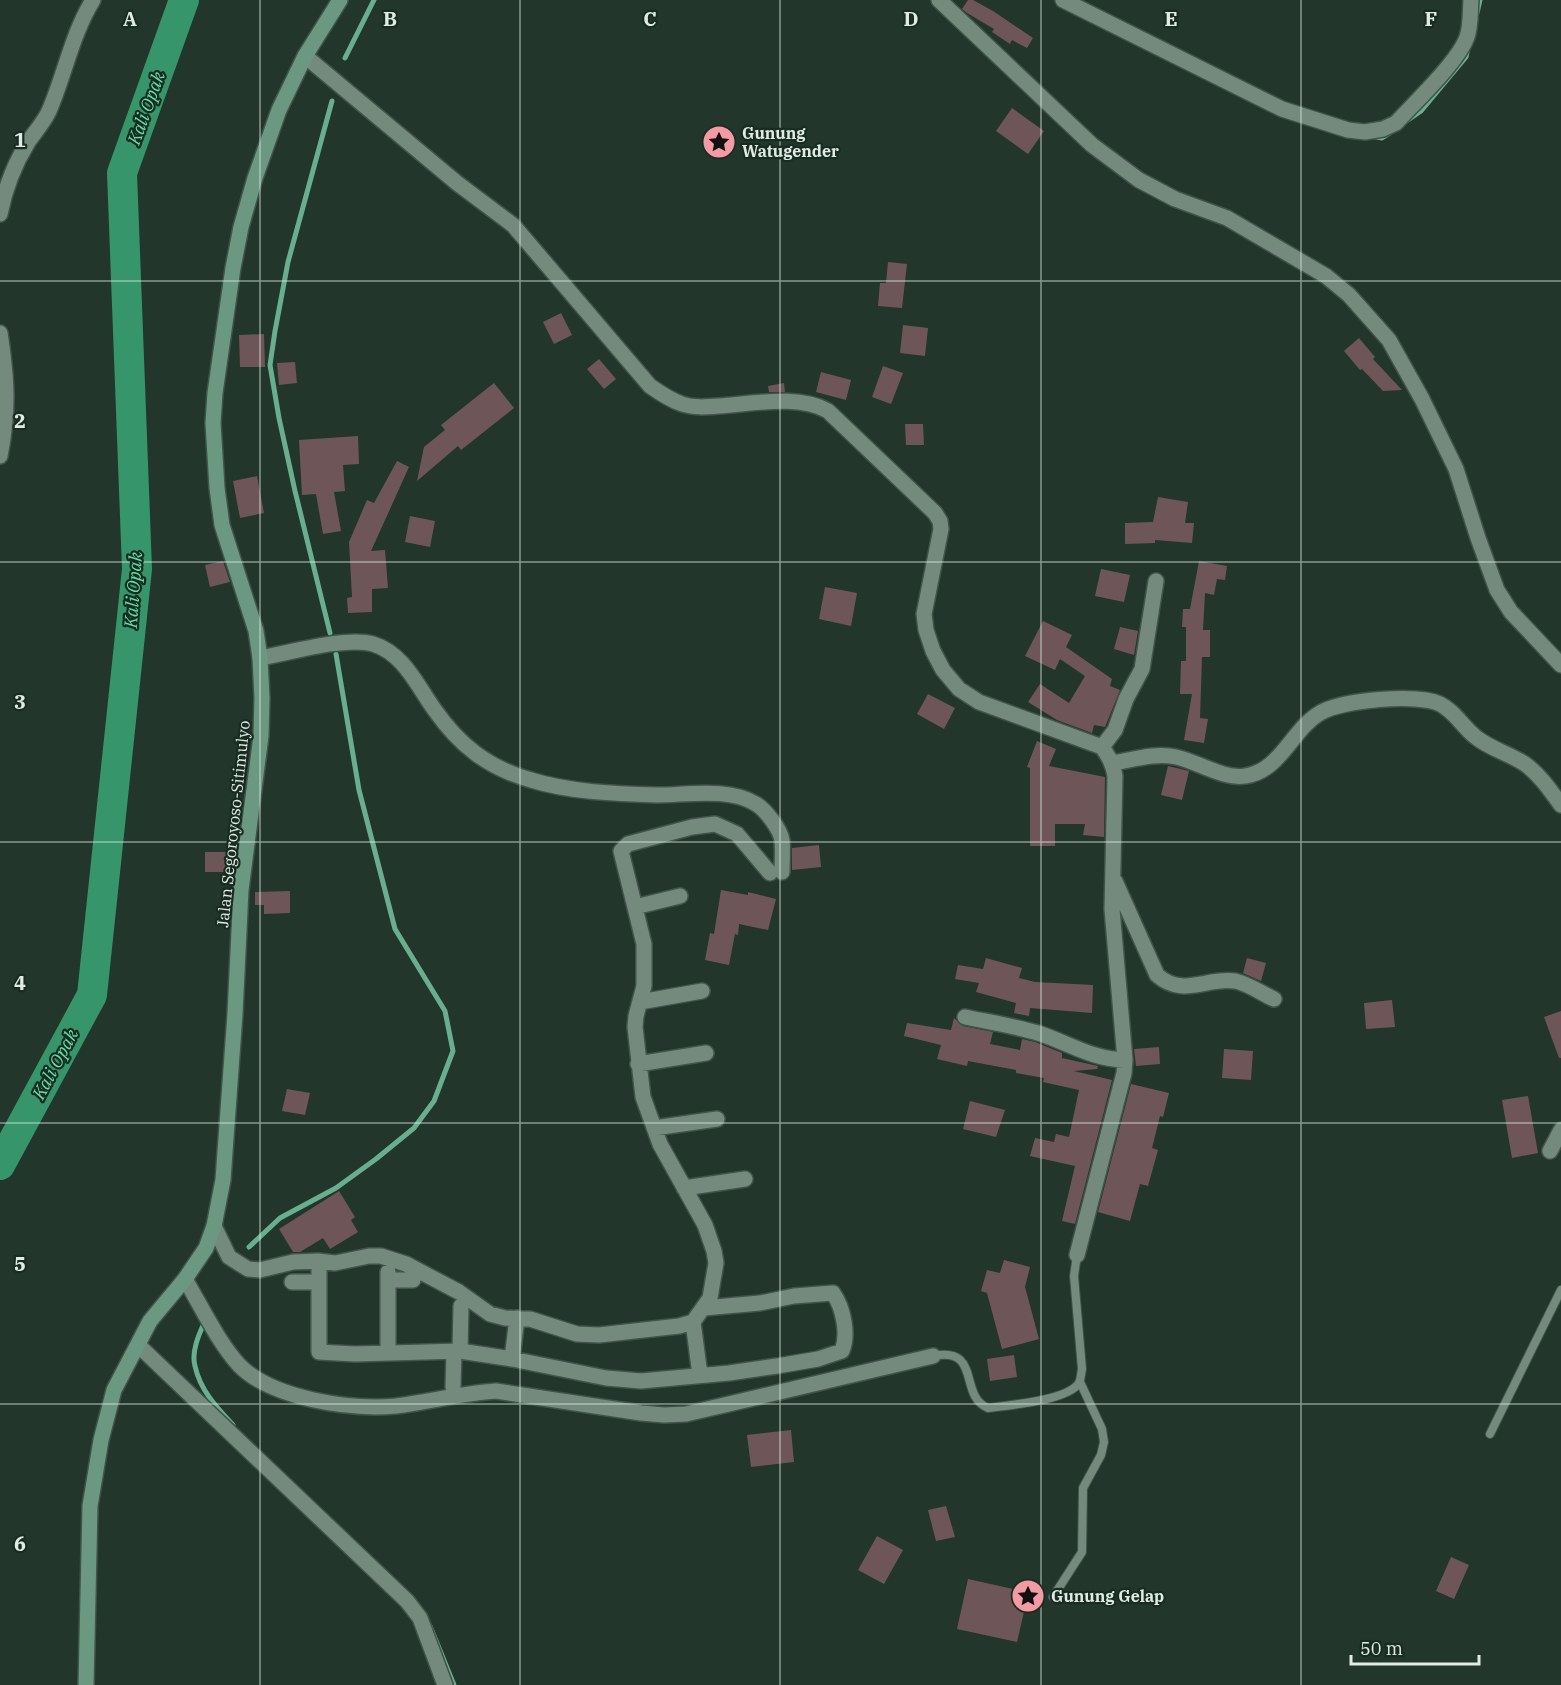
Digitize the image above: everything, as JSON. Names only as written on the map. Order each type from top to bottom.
[{"type":"main road","name":"Jalan Segoroyoso-Sitimulyo","points":[[86,1685],[90,1506],[101,1440],[114,1390],[150,1322],[185,1279],[206,1248],[214,1226],[224,1180],[241,890],[261,736],[262,698],[256,631],[222,525],[217,488],[213,423],[215,393],[233,268],[241,227],[255,178],[279,110],[305,56],[339,0]]},
{"type":"street","points":[[0,214],[4,192],[16,162],[47,115],[60,85],[71,46],[93,0]]},
{"type":"street","points":[[939,0],[1092,145],[1139,180],[1175,199],[1227,218],[1326,276],[1349,295],[1389,340],[1422,399],[1456,469],[1497,590],[1511,612],[1561,665]]},
{"type":"street","points":[[1063,0],[1282,109],[1348,130],[1365,132],[1383,129],[1396,123],[1451,62],[1467,36],[1471,0]]},
{"type":"street","points":[[305,56],[457,183],[513,225],[650,386],[663,396],[682,405],[700,408],[795,401],[817,405],[828,411],[935,513],[940,521],[924,614],[929,640],[943,670],[959,689],[979,702],[1102,747],[1113,763],[1115,776],[1113,923],[1125,1060],[1121,1085],[1077,1255]]},
{"type":"street","points":[[0,333],[7,390],[6,425],[0,456]]},
{"type":"street","points":[[1102,747],[1116,730],[1126,699],[1142,669],[1156,581]]},
{"type":"street","points":[[214,1226],[229,1257],[248,1269],[260,1270],[293,1262],[335,1263],[369,1256],[381,1256],[406,1264],[459,1292],[484,1311],[500,1317],[530,1319],[568,1332],[592,1336],[679,1326],[693,1322],[710,1298],[716,1263],[705,1225],[669,1163],[643,1097],[635,1027],[644,986],[644,944],[620,855],[623,847],[692,827],[716,824],[737,834],[776,873],[782,838],[771,820],[756,804],[731,795],[629,794],[566,787],[531,780],[495,766],[469,750],[459,739],[434,710],[405,666],[390,652],[372,644],[347,642],[260,658]]},
{"type":"street","points":[[1113,763],[1157,756],[1173,756],[1230,775],[1244,777],[1271,764],[1306,724],[1319,713],[1336,706],[1389,700],[1427,700],[1440,704],[1452,712],[1478,738],[1536,773],[1561,805]]},
{"type":"street","points":[[1112,875],[1158,975],[1167,984],[1182,986],[1232,981],[1243,983],[1274,999]]},
{"type":"street","points":[[635,907],[680,896]]},
{"type":"street","points":[[640,1002],[702,991]]},
{"type":"street","points":[[965,1017],[1036,1033],[1060,1041],[1091,1056],[1125,1060]]},
{"type":"street","points":[[638,1064],[706,1053]]},
{"type":"street","points":[[654,1128],[717,1119]]},
{"type":"street","points":[[1550,1151],[1561,1130]]},
{"type":"street","points":[[684,1188],[745,1179]]},
{"type":"street","points":[[292,1282],[320,1276],[319,1352],[457,1351],[512,1359],[606,1378],[641,1381],[729,1373],[818,1359],[842,1351],[845,1343],[840,1303],[833,1293],[704,1308]]},
{"type":"street","points":[[388,1353],[388,1276],[412,1280]]},
{"type":"street","points":[[185,1279],[225,1345],[239,1364],[255,1378],[278,1390],[311,1399],[367,1407],[396,1406],[496,1391],[664,1415],[686,1413],[933,1356]]},
{"type":"street","points":[[453,1387],[461,1306]]},
{"type":"street","points":[[512,1359],[517,1318]]},
{"type":"street","points":[[693,1322],[700,1375]]},
{"type":"street","points":[[138,1345],[406,1601],[420,1618],[445,1685]]},
{"type":"lane","points":[[1053,1597],[1082,1552],[1083,1488],[1101,1455],[1104,1442],[1100,1423],[1080,1382],[1082,1369],[1074,1276],[1077,1255]]},
{"type":"lane","points":[[1490,1434],[1561,1290]]},
{"type":"lane","points":[[933,1356],[953,1355],[962,1361],[975,1398],[988,1408],[1052,1397],[1067,1392],[1080,1382]]},
{"type":"building","points":[[968,0],[973,0],[993,11],[1033,38],[1027,48],[1012,40],[1010,44],[992,32],[994,29],[962,9]]},
{"type":"building","points":[[1012,108],[1044,131],[1028,154],[996,131]]},
{"type":"building","points":[[888,262],[907,264],[902,308],[878,306],[880,283],[886,283]]},
{"type":"building","points":[[561,313],[572,335],[554,344],[543,322]]},
{"type":"building","points":[[903,325],[928,328],[925,356],[900,353]]},
{"type":"building","points":[[264,334],[265,367],[240,367],[239,335]]},
{"type":"building","points":[[1359,338],[1375,357],[1373,359],[1402,390],[1383,391],[1362,369],[1360,370],[1344,351]]},
{"type":"building","points":[[599,359],[616,379],[604,389],[587,369]]},
{"type":"building","points":[[295,362],[297,383],[279,385],[277,363]]},
{"type":"building","points":[[883,366],[903,373],[891,404],[872,397]]},
{"type":"building","points":[[821,372],[851,380],[846,400],[816,392]]},
{"type":"building","points":[[494,383],[514,408],[461,450],[458,446],[417,481],[424,447],[445,430],[441,425]]},
{"type":"building","points":[[784,383],[785,392],[769,392],[768,386]]},
{"type":"building","points":[[905,424],[923,424],[924,445],[906,445]]},
{"type":"building","points":[[358,436],[359,464],[343,465],[345,491],[334,492],[341,531],[323,534],[316,494],[302,495],[299,440]]},
{"type":"building","points":[[397,461],[409,467],[371,551],[385,550],[388,588],[372,589],[372,612],[348,613],[347,598],[352,597],[349,542],[367,500],[374,503]]},
{"type":"building","points":[[257,476],[264,513],[240,518],[233,481]]},
{"type":"building","points":[[1158,497],[1188,502],[1185,523],[1194,523],[1192,543],[1155,540],[1155,543],[1125,544],[1125,523],[1153,522]]},
{"type":"building","points":[[410,516],[435,521],[430,547],[405,542]]},
{"type":"building","points":[[223,561],[230,582],[210,587],[205,565]]},
{"type":"building","points":[[1199,561],[1227,566],[1225,580],[1217,579],[1214,595],[1205,593],[1203,630],[1210,630],[1210,657],[1202,657],[1200,718],[1208,719],[1204,743],[1184,740],[1192,694],[1180,694],[1181,661],[1186,661],[1186,627],[1182,627],[1183,609],[1190,609]]},
{"type":"building","points":[[1101,569],[1130,575],[1124,602],[1095,596]]},
{"type":"building","points":[[825,587],[857,593],[851,626],[819,619]]},
{"type":"building","points":[[1043,621],[1072,635],[1066,647],[1112,679],[1110,686],[1120,690],[1105,727],[1094,725],[1092,733],[1057,720],[1028,702],[1040,684],[1069,703],[1085,676],[1060,659],[1055,670],[1025,656]]},
{"type":"building","points":[[1120,627],[1138,631],[1134,655],[1114,649]]},
{"type":"building","points":[[928,694],[955,708],[944,729],[917,714]]},
{"type":"building","points":[[1037,741],[1056,749],[1049,766],[1105,777],[1104,837],[1083,835],[1085,824],[1055,824],[1055,846],[1030,846],[1030,768],[1027,767]]},
{"type":"building","points":[[1168,766],[1189,771],[1182,800],[1161,795]]},
{"type":"building","points":[[819,845],[821,867],[792,870],[792,848]]},
{"type":"building","points":[[205,852],[227,852],[227,872],[205,872]]},
{"type":"building","points":[[721,890],[748,895],[748,892],[776,899],[768,930],[739,924],[729,965],[705,960],[710,933],[714,934]]},
{"type":"building","points":[[290,891],[290,913],[264,914],[264,905],[255,905],[255,892]]},
{"type":"building","points":[[986,958],[1022,968],[1019,978],[1035,982],[1093,985],[1092,1013],[1030,1008],[1029,1016],[1014,1013],[1016,1003],[976,992],[979,983],[955,979],[958,965],[983,969]]},
{"type":"building","points":[[1247,958],[1266,963],[1261,981],[1243,973]]},
{"type":"building","points":[[1392,1000],[1395,1027],[1366,1029],[1364,1003]]},
{"type":"building","points":[[1561,1011],[1561,1058],[1559,1058],[1544,1017]]},
{"type":"building","points":[[954,1018],[963,1026],[993,1032],[990,1044],[1020,1050],[1022,1039],[1035,1042],[1062,1053],[1062,1058],[1098,1066],[1097,1069],[1074,1071],[1112,1080],[1075,1224],[1062,1221],[1075,1166],[1030,1156],[1035,1138],[1054,1142],[1056,1134],[1069,1137],[1079,1090],[1043,1082],[1044,1078],[1016,1073],[1016,1070],[968,1061],[967,1066],[937,1059],[941,1045],[904,1036],[907,1023],[951,1030]]},
{"type":"building","points":[[1159,1047],[1160,1064],[1136,1066],[1134,1049]]},
{"type":"building","points":[[1224,1049],[1253,1051],[1251,1080],[1222,1078]]},
{"type":"building","points":[[1131,1084],[1169,1093],[1163,1117],[1160,1116],[1152,1148],[1158,1150],[1148,1186],[1140,1184],[1130,1221],[1098,1212]]},
{"type":"building","points":[[287,1089],[310,1093],[305,1115],[282,1111]]},
{"type":"building","points":[[1528,1096],[1538,1153],[1512,1158],[1502,1100]]},
{"type":"building","points":[[970,1101],[1005,1110],[996,1137],[963,1129]]},
{"type":"building","points":[[339,1191],[355,1217],[351,1220],[358,1232],[330,1249],[323,1238],[300,1252],[293,1252],[279,1229]]},
{"type":"building","points":[[1004,1260],[1030,1267],[1025,1287],[1039,1339],[1002,1349],[987,1293],[981,1291],[987,1270],[1000,1273]]},
{"type":"building","points":[[1014,1355],[1017,1377],[990,1381],[987,1359]]},
{"type":"building","points":[[791,1430],[794,1462],[751,1467],[747,1435]]},
{"type":"building","points":[[946,1506],[955,1537],[936,1541],[928,1510]]},
{"type":"building","points":[[877,1536],[903,1550],[884,1584],[858,1570]]},
{"type":"building","points":[[1451,1557],[1469,1565],[1454,1599],[1436,1591]]},
{"type":"building","points":[[968,1579],[1013,1589],[1011,1600],[1026,1603],[1017,1642],[957,1629]]},
{"type":"waterway","name":"Kali Opak","points":[[0,1165],[92,995],[137,569],[122,173],[184,0]]},
{"type":"waterway","points":[[345,58],[374,0]]},
{"type":"waterway","points":[[1477,13],[1480,0]]},
{"type":"waterway","points":[[1405,122],[1421,111],[1466,57],[1468,48]]},
{"type":"waterway","points":[[330,633],[295,491],[270,365],[288,262],[332,101]]},
{"type":"waterway","points":[[1372,136],[1382,138],[1390,133]]},
{"type":"waterway","points":[[249,1247],[280,1218],[336,1188],[414,1128],[434,1101],[453,1051],[445,1011],[395,929],[359,790],[336,654]]},
{"type":"waterway","points":[[205,1321],[195,1349],[194,1361],[197,1375],[215,1405],[233,1425]]},
{"type":"waterway","points":[[430,1626],[454,1685]]},
{"type":"place","name":"Gunung Watugender","points":[[719,142]]},
{"type":"place","name":"Gunung Gelap","points":[[1028,1596]]}]
